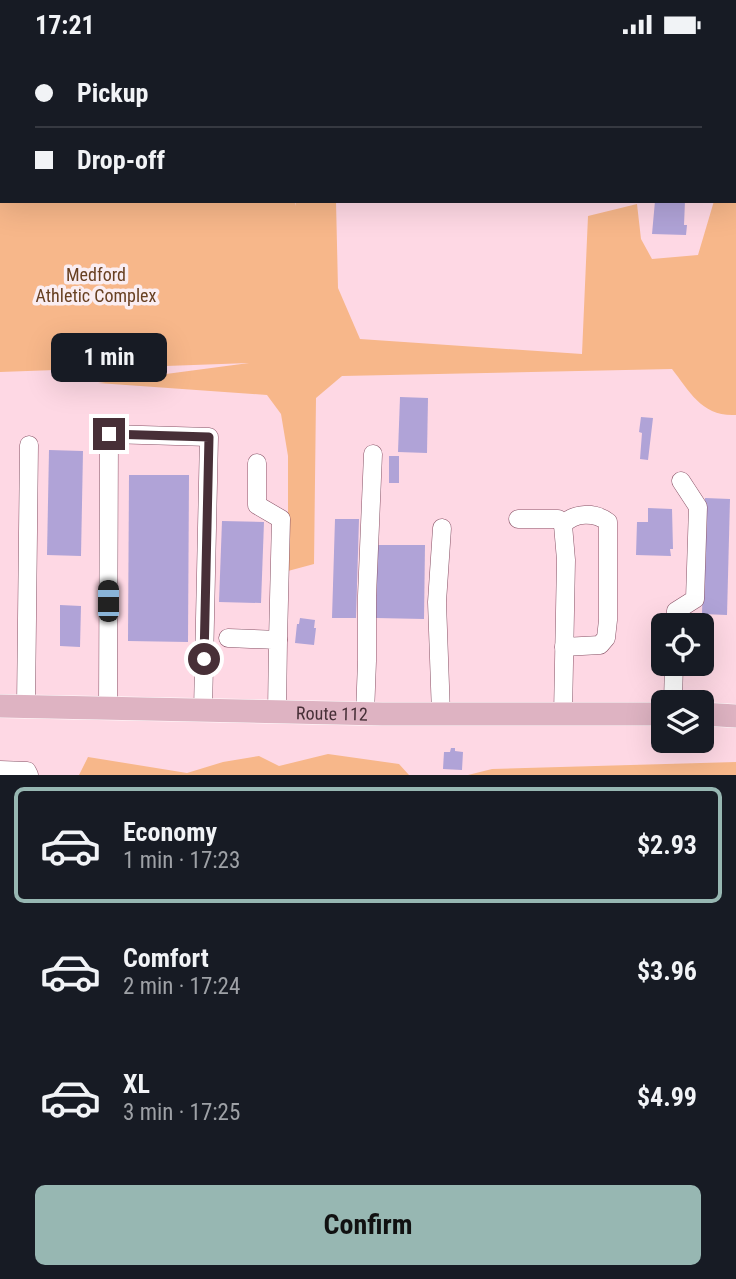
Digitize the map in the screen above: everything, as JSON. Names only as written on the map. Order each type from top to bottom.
[{"type":"main road","name":"Route 112","points":[[0,701],[26,706],[365,714],[651,714]]},
{"type":"main road","points":[[714,715],[736,716]]},
{"type":"lane","points":[[108,708],[109,434],[209,437],[203,710]]},
{"type":"lane","points":[[26,706],[30,445]]},
{"type":"lane","points":[[365,714],[373,454]]},
{"type":"lane","points":[[257,463],[257,505],[281,519],[277,712]]},
{"type":"lane","points":[[676,613],[695,599],[698,507],[681,481]]},
{"type":"lane","points":[[563,525],[568,519],[584,515],[601,516],[608,523],[606,638],[600,645],[564,647]]},
{"type":"lane","points":[[518,519],[558,519],[563,525],[566,560],[563,714]]},
{"type":"lane","points":[[441,714],[437,603],[442,528]]},
{"type":"lane","points":[[228,638],[278,640]]},
{"type":"lane","points":[[0,770],[27,771],[29,775]]},
{"type":"green space","name":"Medford Athletic Complex","points":[[0,203],[295,203],[295,206],[296,203],[336,203],[338,288],[360,339],[582,354],[588,216],[637,204],[641,239],[652,259],[698,255],[713,203],[736,203],[736,415],[724,415],[706,407],[691,394],[672,369],[342,376],[316,398],[314,564],[288,571],[288,456],[281,414],[267,395],[98,383],[249,363],[0,372]]},
{"type":"green space","points":[[328,754],[399,764],[409,775],[79,775],[88,757],[187,773],[223,762],[259,756],[279,766]]},
{"type":"green space","points":[[736,762],[736,775],[468,775],[492,769]]},
{"type":"building","points":[[655,203],[685,203],[686,235],[652,234]]},
{"type":"building","points":[[400,397],[428,398],[427,453],[398,452]]},
{"type":"building","points":[[641,417],[653,418],[648,460],[640,459]]},
{"type":"building","points":[[49,450],[83,451],[81,556],[47,555]]},
{"type":"building","points":[[389,456],[399,456],[399,483],[389,483]]},
{"type":"building","points":[[129,475],[189,475],[188,642],[128,641]]},
{"type":"building","points":[[705,498],[730,499],[727,615],[702,613]]},
{"type":"building","points":[[648,508],[672,509],[671,556],[636,555],[637,522],[648,522]]},
{"type":"building","points":[[335,519],[359,519],[356,618],[332,618]]},
{"type":"building","points":[[222,521],[264,522],[261,603],[219,602]]},
{"type":"building","points":[[377,545],[425,545],[424,619],[376,618]]},
{"type":"building","points":[[60,605],[81,606],[80,647],[60,646]]},
{"type":"building","points":[[300,618],[315,620],[314,645],[295,643]]},
{"type":"building","points":[[451,748],[463,752],[462,770],[443,769],[444,752],[450,752]]},
{"type":"route","points":[[109,434],[209,437],[204,659]]}]
